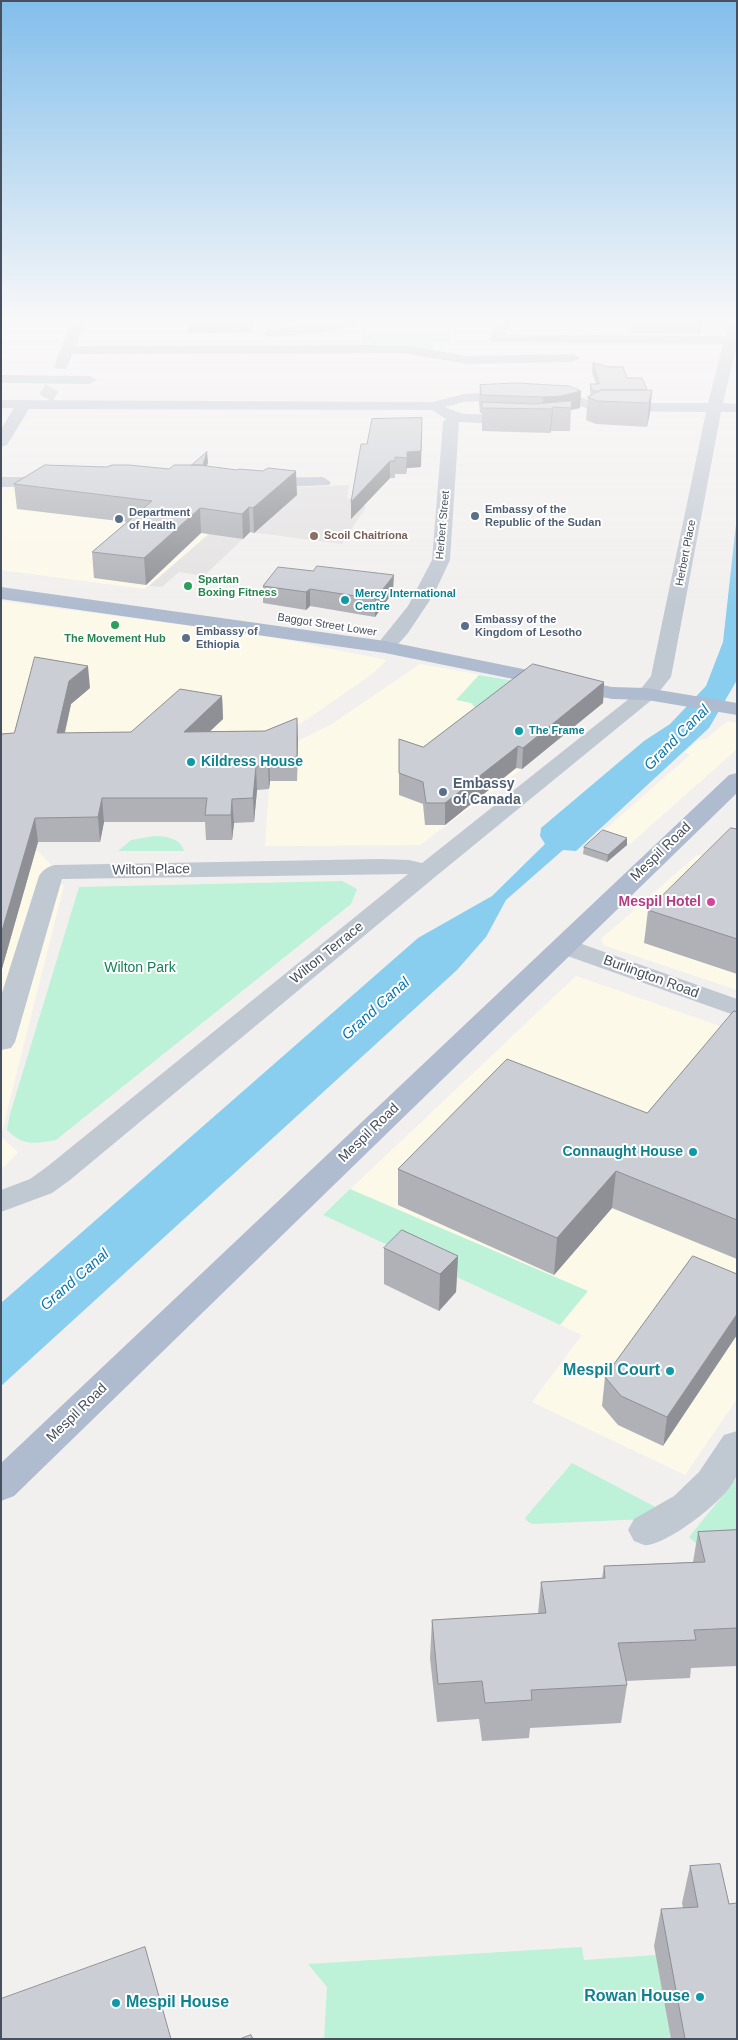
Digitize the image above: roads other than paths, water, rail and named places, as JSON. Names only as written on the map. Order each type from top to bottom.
[{"type":"main road","name":"Baggot Street Lower","points":[[1,580],[121,603],[391,641],[612,694],[647,694],[737,709]]},
{"type":"main road","name":"Baggot Street Lower","points":[[1,593],[121,603]]},
{"type":"main road","name":"Mespil Road","points":[[1,1486],[565,946],[676,836],[737,780]]},
{"type":"street","points":[[1,442],[17,415]]},
{"type":"street","points":[[450,415],[455,417],[528,420]]},
{"type":"street","points":[[576,417],[582,415]]},
{"type":"street","name":"Herbert Place","points":[[647,694],[661,677],[714,415]]},
{"type":"street","name":"Herbert Street","points":[[391,641],[437,572],[441,560],[451,422],[455,417]]},
{"type":"street","points":[[1,482],[67,482]]},
{"type":"street","points":[[244,483],[323,482]]},
{"type":"street","name":"Wilton Terrace","points":[[1,1202],[34,1189],[59,1173],[426,872],[647,694]]},
{"type":"street","name":"Wilton Place","points":[[1,1042],[29,944],[51,876],[54,872],[380,866],[409,868],[426,872]]},
{"type":"street","name":"Burlington Road","points":[[565,946],[737,1008]]},
{"type":"street","points":[[648,1530],[687,1506],[712,1482],[737,1445]]},
{"type":"water","name":"Grand Canal","points":[[737,515],[737,680],[709,728],[576,851],[563,850],[506,900],[486,937],[457,970],[1,1386],[1,1303],[418,938],[492,896],[545,844],[540,836],[541,828],[644,741],[670,724],[706,686],[723,642]]},
{"type":"place","name":"Embassy of the Republic of the Sudan","points":[[475,516]]},
{"type":"place","name":"Department of Health","points":[[119,519]]},
{"type":"place","name":"Scoil Chaitríona","points":[[314,536]]},
{"type":"place","name":"Spartan Boxing Fitness","points":[[188,586]]},
{"type":"place","name":"Mercy International Centre","points":[[345,600]]},
{"type":"place","name":"The Movement Hub","points":[[115,625]]},
{"type":"place","name":"Embassy of the Kingdom of Lesotho","points":[[465,626]]},
{"type":"place","name":"Embassy of Ethiopia","points":[[186,638]]},
{"type":"place","name":"The Frame","points":[[519,731]]},
{"type":"place","name":"Kildress House","points":[[191,762]]},
{"type":"place","name":"Embassy of Canada","points":[[443,792]]},
{"type":"place","name":"Mespil Hotel","points":[[711,902]]},
{"type":"place","name":"Connaught House","points":[[693,1152]]},
{"type":"place","name":"Mespil Court","points":[[670,1371]]},
{"type":"place","name":"Rowan House","points":[[700,1997]]},
{"type":"place","name":"Mespil House","points":[[116,2003]]},
{"type":"park label","name":"Wilton Park","points":[[140,968]]}]
